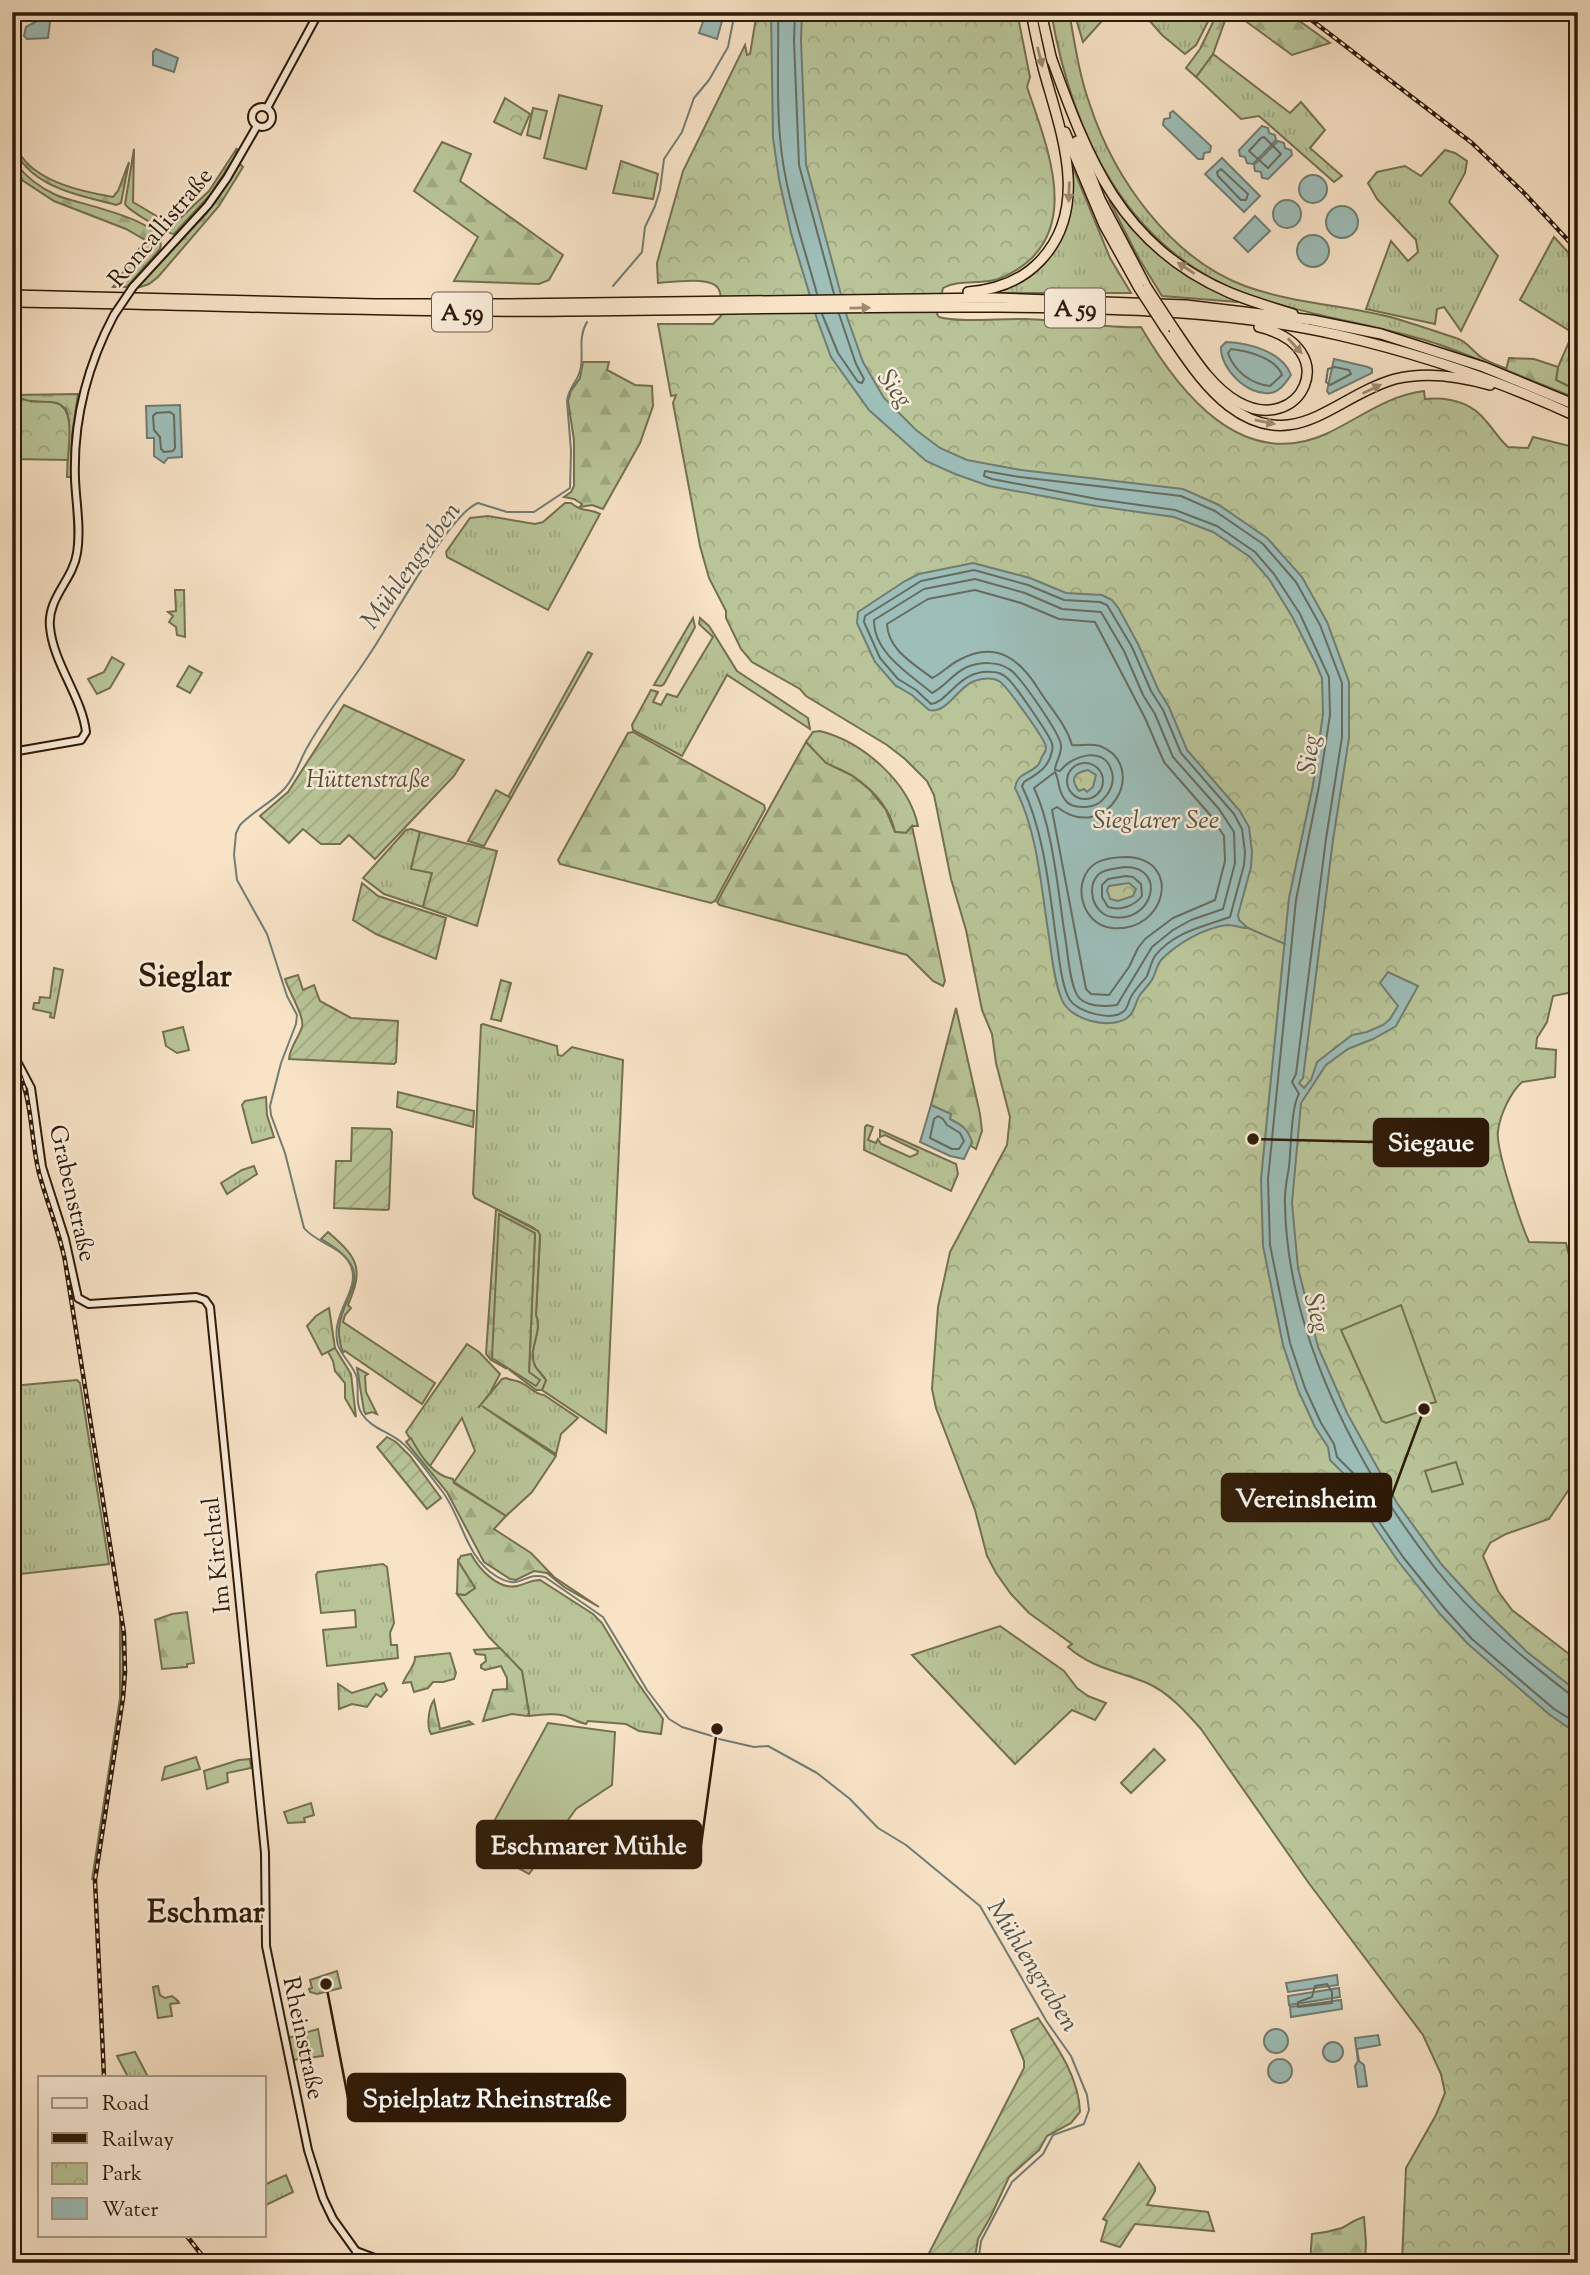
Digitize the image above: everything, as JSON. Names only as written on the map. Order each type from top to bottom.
[{"type":"highway","points":[[941,300],[1008,283],[1035,265],[1054,243],[1066,214],[1069,191],[1066,160],[1031,12]]},
{"type":"highway","points":[[1041,12],[1051,57],[1081,153],[1143,288]]},
{"type":"highway","points":[[1051,57],[1093,164],[1108,190],[1144,235],[1189,270],[1226,291],[1312,320]]},
{"type":"highway","points":[[1053,101],[1089,194],[1169,328],[1211,379],[1238,402],[1254,408],[1269,410],[1287,405],[1300,395],[1305,384],[1307,367],[1302,352],[1294,343],[1267,329],[1209,317]]},
{"type":"highway","name":"A 59","points":[[12,295],[375,304],[718,305],[907,298],[1209,317],[1322,332],[1427,358],[1509,386],[1578,417]]},
{"type":"highway","name":"A 59","points":[[12,302],[387,312],[941,300],[1136,302],[1312,320],[1381,334],[1445,353],[1578,406]]},
{"type":"highway","name":"A 59","points":[[1169,328],[1205,383],[1220,399],[1246,416],[1268,424],[1286,425],[1312,420],[1376,386],[1399,378],[1437,374],[1471,379],[1545,402]]},
{"type":"street","points":[[12,15],[17,12]]},
{"type":"street","points":[[267,108],[319,12]]},
{"type":"street","points":[[260,107],[267,108],[272,114],[271,122],[265,128],[257,126],[252,121],[252,114],[260,107]]},
{"type":"street","name":"Roncallistraße","points":[[12,752],[76,741],[84,737],[86,727],[53,643],[49,618],[52,606],[76,557],[78,526],[75,479],[79,415],[91,367],[114,315],[133,287],[208,205],[257,126]]},
{"type":"street","name":"Grabenstraße","points":[[12,1052],[31,1088],[42,1167],[65,1239],[78,1298],[85,1303],[196,1297],[205,1300]]},
{"type":"street","name":"Im Kirchtal","points":[[205,1300],[209,1304],[212,1317],[260,1808]]},
{"type":"street","name":"Rheinstraße","points":[[260,1808],[267,1882],[266,1946],[291,2073],[308,2150],[323,2198],[357,2258]]},
{"type":"street","points":[[357,2258],[374,2257],[388,2263]]},
{"type":"green space","points":[[757,12],[1017,12],[1030,77],[1027,87],[1051,166],[1053,218],[1044,242],[1028,262],[1001,278],[986,282],[957,283],[943,288],[937,314],[939,317],[970,320],[1026,319],[1141,327],[1156,352],[1194,399],[1216,419],[1240,434],[1267,442],[1295,443],[1326,434],[1385,403],[1424,391],[1425,399],[1450,400],[1473,409],[1508,447],[1528,448],[1533,437],[1578,448],[1578,987],[1568,993],[1553,996],[1547,1022],[1537,1038],[1536,1048],[1556,1050],[1555,1077],[1522,1082],[1506,1105],[1498,1140],[1504,1168],[1529,1242],[1566,1243],[1578,1291],[1578,1476],[1549,1519],[1506,1534],[1490,1543],[1483,1556],[1498,1591],[1512,1610],[1578,1661],[1578,2263],[1402,2263],[1406,2168],[1436,2115],[1445,2093],[1441,2074],[1423,2035],[1308,1882],[1201,1729],[1176,1703],[1155,1687],[1097,1665],[1068,1647],[1072,1644],[1029,1613],[1011,1594],[987,1556],[975,1510],[936,1408],[932,1389],[938,1307],[950,1252],[1007,1145],[1010,1117],[996,1063],[992,1034],[982,1010],[966,930],[951,879],[934,795],[927,781],[887,745],[806,696],[800,689],[752,662],[741,649],[709,578],[700,546],[673,403],[676,395],[671,396],[658,324],[713,324],[721,316],[721,294],[714,284],[690,281],[658,283],[657,263],[683,171],[745,45],[747,55],[750,54]]},
{"type":"green space","points":[[1051,12],[1069,12],[1086,94],[1100,133],[1114,160],[1148,212],[1169,236],[1193,256],[1218,273],[1263,292],[1390,317],[1456,338],[1484,359],[1505,370],[1425,340],[1249,295],[1206,275],[1169,249],[1138,218],[1112,182],[1090,143],[1060,57]]},
{"type":"green space","points":[[1074,12],[1110,12],[1083,42]]},
{"type":"green space","points":[[1142,12],[1213,12],[1196,45],[1185,54],[1162,35]]},
{"type":"green space","points":[[1218,12],[1287,12],[1330,43],[1292,55],[1240,17],[1227,15],[1213,54],[1196,77],[1186,68],[1200,49]]},
{"type":"green space","points":[[1213,54],[1290,113],[1301,102],[1325,130],[1310,148],[1342,176],[1334,182],[1259,116],[1241,119],[1196,77]]},
{"type":"green space","points":[[559,95],[602,106],[586,169],[544,158]]},
{"type":"green space","points":[[505,98],[530,114],[521,135],[494,122]]},
{"type":"green space","points":[[533,108],[547,111],[540,139],[527,135]]},
{"type":"green space","points":[[12,137],[20,155],[40,174],[89,192],[113,197],[129,162],[121,203],[116,205],[68,192],[38,177],[17,153]]},
{"type":"green space","points":[[442,142],[471,154],[460,181],[563,255],[549,280],[539,284],[454,281],[478,237],[414,191]]},
{"type":"green space","points":[[237,148],[236,155],[210,195],[174,234],[148,221],[125,204],[134,149],[133,202],[174,224],[209,191]]},
{"type":"green space","points":[[1445,150],[1467,161],[1465,173],[1449,202],[1498,256],[1461,331],[1444,307],[1437,309],[1435,324],[1366,309],[1391,241],[1408,261],[1418,252],[1416,240],[1377,199],[1368,183],[1377,172],[1405,166],[1421,176]]},
{"type":"green space","points":[[621,161],[658,174],[653,199],[613,193]]},
{"type":"green space","points":[[240,164],[243,167],[219,206],[158,277],[137,288],[207,213]]},
{"type":"green space","points":[[17,165],[35,182],[56,195],[119,214],[151,229],[159,238],[160,249],[127,287],[113,287],[145,240],[126,229],[54,201],[22,180]]},
{"type":"green space","points":[[1072,165],[1110,258],[1131,293],[993,293],[1032,274],[1046,261],[1057,245],[1070,207]]},
{"type":"green space","points":[[1109,200],[1147,244],[1186,275],[1238,302],[1162,296],[1138,257]]},
{"type":"green space","points":[[1554,237],[1578,263],[1578,391],[1556,380],[1558,367],[1573,333],[1520,300]]},
{"type":"green space","points":[[1509,358],[1534,359],[1558,367],[1556,380],[1578,391],[1578,399],[1506,370]]},
{"type":"green space","points":[[583,362],[609,362],[607,370],[635,385],[652,386],[653,406],[640,443],[603,509],[592,505],[580,507],[582,504],[564,497],[574,486],[574,440],[568,401],[580,378]]},
{"type":"green space","points":[[78,394],[72,435],[71,477],[67,477],[69,420],[66,409],[57,403],[12,400],[12,395]]},
{"type":"green space","points":[[12,400],[52,402],[62,406],[69,420],[68,460],[12,459]]},
{"type":"green space","points":[[565,503],[600,514],[548,610],[447,557],[446,552],[470,518],[488,516],[535,524],[543,522]]},
{"type":"green space","points":[[175,590],[184,590],[185,637],[177,635],[176,627],[169,622],[173,616],[168,612],[176,611]]},
{"type":"green space","points":[[693,618],[695,627],[664,684],[654,685]]},
{"type":"green space","points":[[700,618],[709,626],[737,671],[808,718],[810,729],[727,675],[682,756],[633,730],[632,725],[651,690],[658,692],[653,702],[661,705],[667,694],[677,697],[713,637],[699,624]]},
{"type":"green space","points":[[588,652],[592,654],[511,798],[508,797]]},
{"type":"green space","points":[[112,657],[124,664],[110,688],[97,694],[88,679],[104,672]]},
{"type":"green space","points":[[189,666],[202,673],[190,693],[177,686]]},
{"type":"green space","name":"Hüttenstraße","points":[[344,705],[464,760],[454,776],[375,859],[349,835],[340,844],[321,844],[303,829],[289,843],[260,816],[288,792]]},
{"type":"green space","points":[[820,731],[852,744],[882,766],[905,794],[918,826],[912,826],[907,833],[895,832],[886,809],[871,790],[851,775],[822,761],[806,742],[813,732]]},
{"type":"green space","points":[[633,732],[764,805],[765,809],[715,901],[711,903],[560,864],[558,860],[628,733]]},
{"type":"green space","points":[[806,742],[826,763],[853,776],[870,790],[886,810],[895,832],[906,833],[912,826],[945,981],[943,986],[933,981],[907,955],[719,905],[717,902]]},
{"type":"green space","points":[[496,790],[511,798],[484,846],[468,841]]},
{"type":"green space","points":[[406,830],[420,832],[411,868],[432,873],[423,907],[384,894],[363,878]]},
{"type":"green space","points":[[420,832],[497,851],[477,926],[423,907],[432,873],[411,869]]},
{"type":"green space","points":[[362,883],[378,896],[446,918],[436,959],[376,934],[353,920]]},
{"type":"green space","points":[[54,968],[63,970],[54,1018],[50,1017],[51,1013],[33,1009],[34,1003],[39,1003],[40,997],[50,998]]},
{"type":"green space","points":[[298,975],[303,990],[314,985],[320,1001],[351,1018],[398,1021],[396,1062],[289,1059],[302,1023],[285,979]]},
{"type":"green space","points":[[501,980],[511,983],[501,1021],[491,1019]]},
{"type":"green space","points":[[956,1008],[980,1114],[982,1131],[976,1149],[950,1119],[950,1114],[931,1105]]},
{"type":"green space","points":[[483,1024],[557,1046],[558,1055],[562,1056],[572,1047],[623,1060],[606,1433],[542,1390],[546,1380],[533,1360],[538,1328],[536,1315],[540,1238],[534,1228],[475,1198],[473,1194]]},
{"type":"green space","points":[[183,1027],[189,1050],[177,1053],[166,1046],[163,1032]]},
{"type":"green space","points":[[398,1092],[474,1111],[473,1127],[397,1107]]},
{"type":"green space","points":[[266,1097],[267,1115],[274,1137],[252,1143],[242,1105],[245,1101]]},
{"type":"green space","points":[[867,1125],[873,1127],[868,1140],[876,1143],[878,1139],[881,1144],[910,1157],[917,1154],[918,1151],[885,1135],[880,1137],[880,1130],[956,1164],[958,1174],[951,1191],[864,1150]]},
{"type":"green space","points":[[352,1128],[390,1129],[392,1132],[387,1210],[334,1208],[336,1161],[351,1161]]},
{"type":"green space","points":[[254,1166],[257,1174],[227,1194],[221,1183]]},
{"type":"green space","points":[[496,1209],[538,1231],[540,1235],[536,1315],[538,1328],[533,1360],[546,1380],[542,1390],[536,1390],[511,1371],[529,1372],[535,1234],[492,1357],[507,1369],[486,1354]]},
{"type":"green space","points":[[499,1214],[535,1233],[529,1372],[540,1380],[536,1386],[492,1358]]},
{"type":"green space","points":[[328,1232],[352,1257],[357,1272],[348,1305],[351,1308],[343,1322],[435,1383],[422,1404],[343,1352],[339,1334],[341,1318],[354,1279],[352,1266],[342,1253],[321,1239]]},
{"type":"green space","points":[[1401,1305],[1436,1402],[1428,1404],[1431,1410],[1420,1415],[1419,1412],[1386,1423],[1382,1421],[1341,1330]]},
{"type":"green space","points":[[329,1308],[335,1348],[322,1355],[307,1326]]},
{"type":"green space","points":[[467,1344],[479,1352],[500,1374],[478,1408],[502,1379],[506,1378],[521,1382],[578,1418],[561,1434],[556,1454],[482,1406],[556,1456],[532,1492],[506,1516],[454,1482],[475,1451],[462,1418],[430,1466],[406,1432]]},
{"type":"green space","points":[[335,1348],[351,1374],[356,1417],[345,1398],[345,1383],[335,1371],[328,1352]]},
{"type":"green space","points":[[357,1368],[368,1374],[365,1376],[366,1392],[377,1414],[366,1414],[364,1411]]},
{"type":"green space","points":[[77,1380],[80,1383],[109,1564],[12,1575],[12,1386]]},
{"type":"green space","points":[[387,1437],[410,1456],[441,1498],[427,1509],[377,1447]]},
{"type":"green space","points":[[411,1438],[423,1458],[439,1474],[453,1479],[454,1483],[506,1516],[494,1529],[531,1553],[554,1577],[599,1607],[564,1587],[547,1573],[534,1571],[516,1580],[510,1579],[484,1562],[447,1492],[406,1442]]},
{"type":"green space","points":[[1456,1462],[1463,1484],[1432,1492],[1425,1471]]},
{"type":"green space","points":[[471,1554],[484,1572],[496,1582],[517,1586],[540,1580],[593,1614],[602,1623],[663,1719],[661,1734],[639,1731],[626,1724],[588,1721],[586,1724],[560,1715],[529,1716],[522,1671],[489,1637],[457,1594],[465,1595],[475,1588],[458,1561],[461,1556]]},
{"type":"green space","points":[[458,1561],[475,1588],[465,1595],[457,1594]]},
{"type":"green space","points":[[383,1564],[387,1567],[394,1623],[390,1633],[391,1645],[397,1645],[398,1658],[327,1666],[323,1630],[356,1627],[355,1610],[321,1613],[316,1575],[318,1572]]},
{"type":"green space","points":[[187,1612],[194,1663],[187,1664],[187,1667],[162,1669],[155,1620]]},
{"type":"green space","points":[[120,1618],[122,1694],[92,1880],[120,1698]]},
{"type":"green space","points":[[1000,1626],[1064,1671],[1077,1688],[1088,1696],[1106,1703],[1095,1720],[1072,1710],[1015,1764],[912,1655]]},
{"type":"green space","points":[[500,1648],[522,1671],[529,1713],[527,1716],[512,1714],[483,1721],[493,1690],[507,1689],[507,1678],[501,1666],[485,1670],[481,1668],[486,1661],[485,1655],[476,1654],[474,1650]]},
{"type":"green space","points":[[450,1653],[456,1673],[454,1679],[433,1682],[428,1688],[414,1692],[411,1682],[403,1683],[415,1657]]},
{"type":"green space","points":[[384,1683],[387,1690],[381,1697],[376,1694],[367,1707],[352,1704],[339,1709],[338,1684],[352,1693]]},
{"type":"green space","points":[[434,1700],[440,1729],[469,1721],[473,1724],[431,1734],[429,1717]]},
{"type":"green space","points":[[548,1723],[615,1732],[612,1785],[576,1809],[529,1874],[480,1847]]},
{"type":"green space","points":[[1154,1749],[1165,1760],[1131,1793],[1121,1783]]},
{"type":"green space","points":[[196,1757],[200,1769],[162,1780],[165,1767]]},
{"type":"green space","points":[[250,1759],[251,1768],[227,1773],[228,1782],[207,1789],[204,1771]]},
{"type":"green space","points":[[311,1803],[314,1815],[304,1818],[305,1822],[288,1823],[284,1812]]},
{"type":"green space","points":[[337,1971],[341,1988],[317,1994],[310,1992],[310,1980]]},
{"type":"green space","points":[[158,1986],[160,1995],[165,1998],[172,1996],[179,2003],[170,2004],[172,2016],[158,2018],[153,1987]]},
{"type":"green space","points":[[1038,2018],[1071,2074],[1080,2112],[1071,2123],[1047,2136],[1039,2150],[1009,2177],[978,2239],[974,2263],[924,2263],[1024,2068],[1024,2061],[1011,2030]]},
{"type":"green space","points":[[318,2029],[323,2056],[293,2060],[288,2038]]},
{"type":"green space","points":[[135,2052],[147,2076],[127,2076],[117,2056]]},
{"type":"green space","points":[[1139,2163],[1155,2187],[1147,2205],[1208,2212],[1214,2231],[1135,2224],[1120,2247],[1101,2241],[1107,2221],[1103,2219]]},
{"type":"green space","points":[[286,2175],[293,2192],[266,2205],[266,2184]]},
{"type":"green space","points":[[1364,2217],[1365,2263],[1310,2263],[1312,2234],[1342,2228]]},
{"type":"water","points":[[771,12],[802,12],[806,164],[847,317],[863,362],[884,398],[916,430],[940,448],[967,460],[1021,470],[1183,489],[1219,505],[1267,538],[1302,577],[1327,622],[1349,682],[1349,738],[1333,840],[1303,1078],[1299,1083],[1304,1088],[1311,1080],[1317,1062],[1352,1035],[1367,1032],[1390,1019],[1398,1006],[1380,983],[1388,972],[1418,986],[1396,1026],[1348,1049],[1326,1065],[1301,1103],[1292,1203],[1298,1268],[1318,1347],[1347,1413],[1397,1503],[1442,1565],[1475,1601],[1527,1652],[1578,1692],[1578,1734],[1550,1715],[1468,1644],[1398,1561],[1374,1526],[1347,1477],[1330,1460],[1328,1447],[1315,1427],[1298,1390],[1283,1345],[1263,1246],[1261,1179],[1289,898],[1313,785],[1323,714],[1322,678],[1316,664],[1293,618],[1269,579],[1250,557],[1213,532],[1174,517],[989,486],[955,474],[926,461],[869,410],[831,357],[791,233],[773,138]]},
{"type":"water","points":[[46,16],[50,22],[48,38],[27,39],[24,36],[26,27]]},
{"type":"water","points":[[705,16],[722,21],[717,39],[699,33]]},
{"type":"water","points":[[156,49],[178,58],[174,72],[153,65],[153,52]]},
{"type":"water","points":[[1173,111],[1211,146],[1210,152],[1204,153],[1203,159],[1198,159],[1163,125],[1164,119],[1170,118]]},
{"type":"water","points":[[1262,126],[1275,135],[1276,140],[1253,164],[1247,163],[1245,157],[1240,156],[1239,150]]},
{"type":"water","points":[[1278,141],[1291,150],[1292,155],[1268,179],[1262,178],[1261,172],[1255,171],[1254,165]]},
{"type":"water","points":[[1222,158],[1260,196],[1244,212],[1205,174]]},
{"type":"water","points":[[1313,175],[1323,179],[1327,189],[1323,199],[1313,203],[1303,199],[1299,189],[1303,179]]},
{"type":"water","points":[[1287,200],[1297,204],[1301,214],[1297,224],[1287,228],[1277,224],[1273,214],[1277,204]]},
{"type":"water","points":[[1342,206],[1354,210],[1358,222],[1354,234],[1342,238],[1330,234],[1326,222],[1330,210]]},
{"type":"water","points":[[1255,216],[1270,231],[1248,252],[1234,238]]},
{"type":"water","points":[[1313,235],[1325,239],[1329,251],[1325,263],[1313,267],[1301,263],[1297,251],[1301,239]]},
{"type":"water","points":[[1226,342],[1244,344],[1272,354],[1287,367],[1291,375],[1277,391],[1261,393],[1252,390],[1236,379],[1225,363],[1221,347]]},
{"type":"water","points":[[1334,359],[1368,367],[1372,369],[1372,373],[1329,394],[1327,391]]},
{"type":"water","points":[[180,405],[182,457],[168,458],[164,463],[154,456],[154,438],[147,438],[146,406]]},
{"type":"water","name":"Sieglarer See","points":[[973,563],[1030,578],[1066,593],[1102,595],[1112,600],[1138,644],[1187,750],[1240,811],[1249,827],[1251,867],[1238,915],[1239,920],[1248,928],[1227,925],[1218,927],[1192,937],[1176,947],[1160,961],[1153,978],[1127,1018],[1101,1023],[1082,1018],[1066,1007],[1059,993],[1034,842],[1015,788],[1020,777],[1038,765],[1046,750],[1033,724],[999,681],[982,679],[972,682],[946,705],[929,710],[895,685],[875,662],[857,623],[858,612],[919,574]],"holes":[[[1088,770],[1096,775],[1093,787],[1087,792],[1084,789],[1079,791],[1074,777]],[[1129,883],[1136,889],[1133,896],[1118,901],[1110,899],[1107,890],[1109,886]]]},
{"type":"water","points":[[931,1105],[951,1114],[950,1119],[961,1125],[969,1134],[972,1142],[964,1159],[950,1156],[920,1142]]},
{"type":"water","points":[[1337,1975],[1338,1985],[1288,1992],[1286,1983]]},
{"type":"water","points":[[1339,1988],[1340,1997],[1289,2005],[1288,1996]]},
{"type":"water","points":[[1341,2000],[1342,2009],[1291,2017],[1290,2007]]},
{"type":"water","points":[[1276,2029],[1287,2036],[1288,2041],[1281,2052],[1276,2053],[1265,2046],[1264,2041],[1271,2030]]},
{"type":"water","points":[[1378,2035],[1380,2045],[1357,2049],[1359,2061],[1364,2065],[1367,2086],[1358,2087],[1355,2038]]},
{"type":"water","points":[[1333,2042],[1340,2045],[1343,2052],[1340,2059],[1333,2062],[1326,2059],[1323,2052],[1326,2045]]},
{"type":"water","points":[[1280,2059],[1291,2066],[1292,2071],[1285,2082],[1280,2083],[1269,2076],[1268,2071],[1275,2060]]},
{"type":"waterway","name":"Mühlengraben","points":[[613,286],[642,252],[645,227],[660,190],[664,159],[682,132],[694,98],[709,80],[728,47],[735,12]]},
{"type":"waterway","name":"Mühlengraben","points":[[587,322],[582,335],[581,368],[567,401],[571,451],[570,488],[534,512],[507,512],[478,503],[452,526],[315,733],[289,783],[275,798],[240,825],[236,833],[234,855],[237,880],[267,934],[287,996],[297,1015],[281,1063],[270,1106],[271,1115],[285,1153],[304,1228],[341,1253],[353,1273],[350,1292],[336,1333],[338,1345],[357,1378],[360,1410],[370,1423],[401,1442],[423,1465],[449,1501],[471,1548],[486,1568],[496,1576],[512,1582],[545,1577],[603,1617],[647,1690],[669,1719],[682,1727],[712,1736]]},
{"type":"waterway","points":[[1248,928],[1285,944]]},
{"type":"waterway","name":"Mühlengraben","points":[[719,1739],[754,1747],[768,1746],[817,1773],[850,1799],[878,1828],[906,1845],[980,1906],[1047,2022],[1071,2056],[1087,2095],[1089,2110],[1084,2124],[1053,2135],[1043,2154],[1012,2182],[981,2241],[978,2263]]},
{"type":"railway","points":[[1301,12],[1472,143],[1525,194],[1578,251]]},
{"type":"railway","points":[[12,1058],[24,1087],[39,1173],[65,1261],[124,1633],[123,1698],[95,1880],[104,2076]]},
{"type":"railway","points":[[187,2236],[208,2263]]},
{"type":"place","name":"Siegaue","points":[[1253,1139]]},
{"type":"place","name":"Vereinsheim","points":[[1424,1409]]},
{"type":"place","name":"Eschmarer Mühle","points":[[717,1729]]},
{"type":"place","name":"Spielplatz Rheinstraße","points":[[326,1984]]},
{"type":"district","name":"Sieglar","points":[[185,975]]},
{"type":"district","name":"Eschmar","points":[[206,1911]]},
{"type":"water label","name":"Sieg","points":[[896,388]]},
{"type":"water label","name":"Sieg","points":[[1308,754]]},
{"type":"water label","name":"Sieg","points":[[1318,1313]]}]
